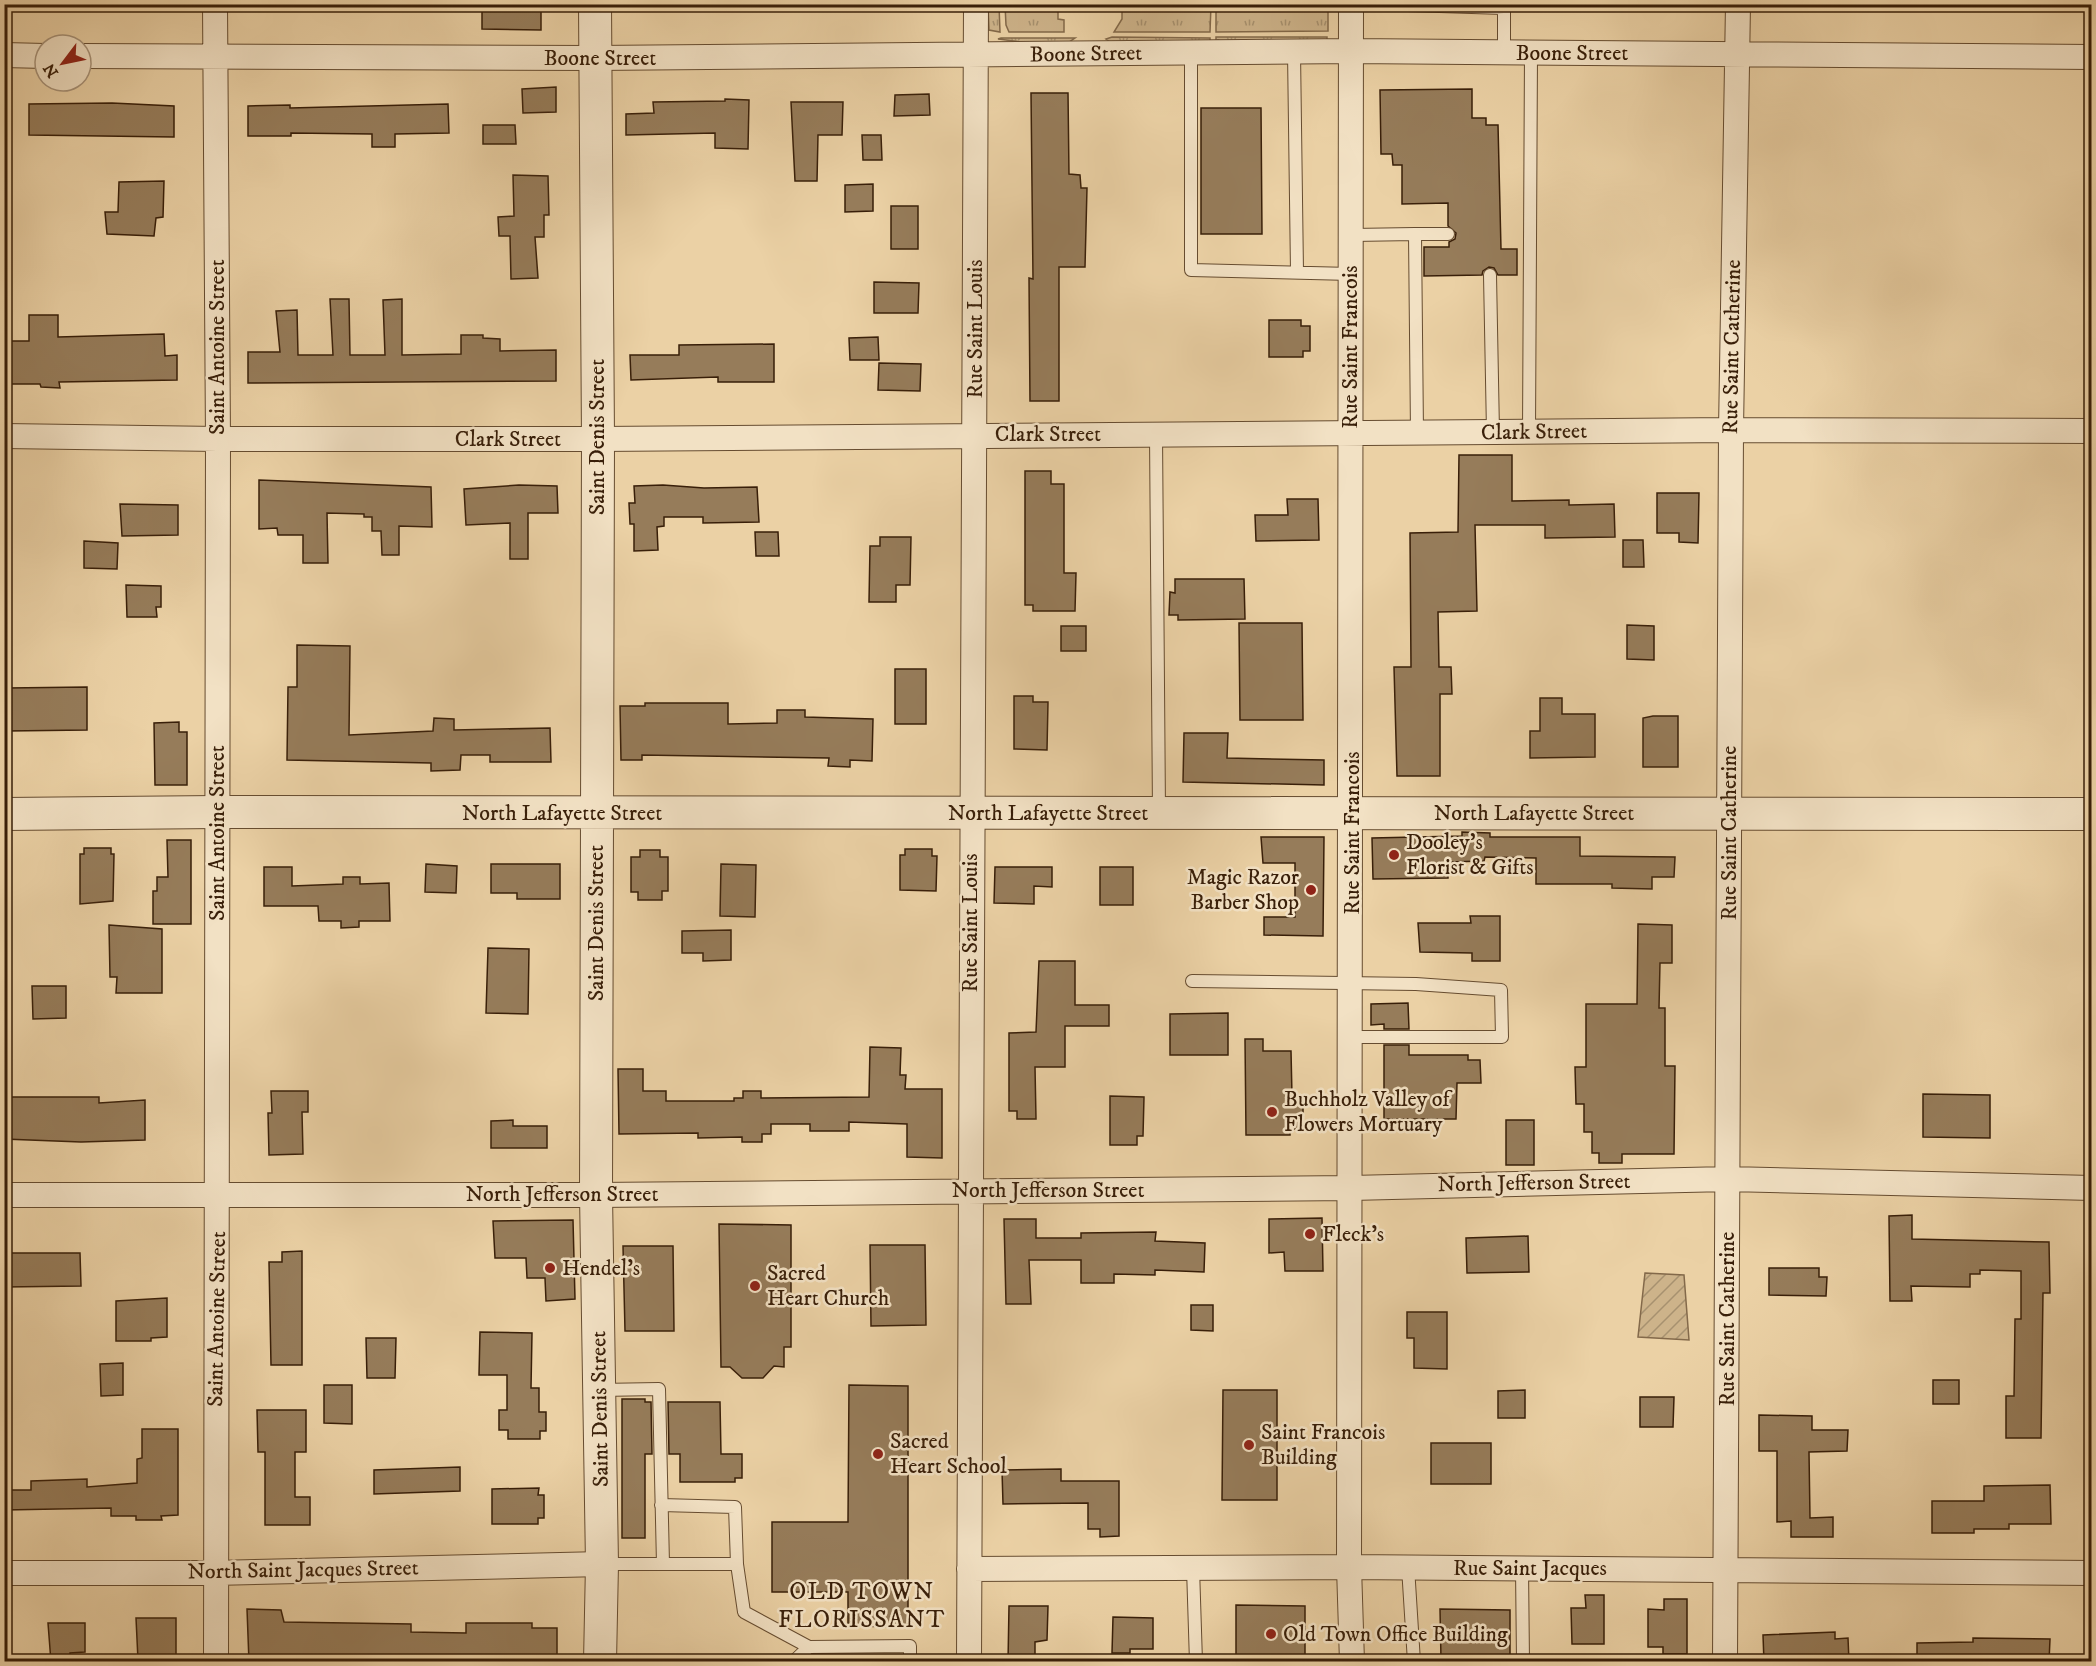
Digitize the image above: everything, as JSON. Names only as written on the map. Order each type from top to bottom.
[{"type":"street","name":"Saint Antoine Street","points":[[215,4],[218,439],[218,1195],[214,1573],[216,1662]]},
{"type":"street","name":"Saint Denis Street","points":[[596,4],[598,439],[596,1195],[602,1564],[600,1662]]},
{"type":"street","name":"Rue Saint Louis","points":[[969,1662],[968,1191],[975,434],[976,4]]},
{"type":"street","name":"Rue Saint Francois","points":[[1352,4],[1350,274],[1352,983],[1349,1567],[1352,1662]]},
{"type":"street","name":"Rue Saint Catherine","points":[[1725,1662],[1731,430],[1738,4]]},
{"type":"street","name":"Boone Street","points":[[93,56],[595,58],[1352,51],[2091,57]]},
{"type":"street","points":[[4,55],[33,56]]},
{"type":"street","name":"Clark Street","points":[[4,436],[218,439],[598,439],[975,434],[1350,434],[1731,430],[2091,431]]},
{"type":"street","name":"North Lafayette Street","points":[[4,814],[1729,812],[2091,814]]},
{"type":"street","name":"North Jefferson Street","points":[[4,1196],[596,1195],[1351,1188],[1728,1179],[2091,1188]]},
{"type":"street","name":"North Saint Jacques Street","points":[[4,1573],[214,1573],[602,1564]]},
{"type":"street","name":"Rue Saint Jacques","points":[[969,1569],[1408,1567],[2091,1573]]},
{"type":"lane","points":[[1375,4],[1504,6],[1504,52]]},
{"type":"lane","points":[[1294,52],[1297,272]]},
{"type":"lane","points":[[1191,53],[1191,270],[1350,274]]},
{"type":"lane","points":[[1529,432],[1531,53]]},
{"type":"lane","points":[[1415,234],[1417,433]]},
{"type":"lane","points":[[1352,235],[1448,234]]},
{"type":"lane","points":[[1490,275],[1493,432]]},
{"type":"lane","points":[[1156,434],[1159,813]]},
{"type":"lane","points":[[1192,981],[1352,983],[1502,990],[1502,1038],[1351,1037]]},
{"type":"lane","points":[[599,1390],[659,1389],[663,1564]]},
{"type":"lane","points":[[662,1505],[735,1507],[737,1564],[744,1612],[809,1647],[910,1646],[910,1662]]},
{"type":"lane","points":[[602,1564],[737,1564]]},
{"type":"lane","points":[[1408,1567],[1414,1662]]},
{"type":"lane","points":[[1193,1568],[1196,1662]]},
{"type":"lane","points":[[1522,1568],[1522,1662]]},
{"type":"lane","points":[[793,1662],[809,1647]]},
{"type":"green space","points":[[988,5],[999,5],[1000,32],[989,30]]},
{"type":"green space","points":[[1005,5],[1058,5],[1058,19],[1064,20],[1064,32],[1009,32],[1006,25]]},
{"type":"green space","points":[[1122,5],[1211,5],[1210,32],[1114,32],[1122,19]]},
{"type":"green space","points":[[1216,5],[1328,5],[1328,31],[1216,32]]},
{"type":"green space","points":[[1112,37],[1210,38],[1210,42],[1110,42],[1106,39]]},
{"type":"green space","points":[[1216,37],[1327,37],[1327,41],[1223,42],[1218,40],[1216,42]]},
{"type":"green space","points":[[1075,38],[1069,42],[1021,42],[998,39]]},
{"type":"green space","points":[[1645,1273],[1684,1275],[1689,1340],[1638,1337]]},
{"type":"building","points":[[482,4],[541,4],[541,30],[482,29]]},
{"type":"building","points":[[556,87],[556,112],[523,113],[522,89]]},
{"type":"building","points":[[1472,89],[1472,118],[1486,118],[1486,125],[1498,125],[1501,249],[1517,249],[1517,275],[1498,275],[1494,268],[1489,267],[1483,271],[1482,275],[1424,276],[1424,247],[1449,247],[1449,242],[1455,239],[1456,233],[1448,226],[1448,203],[1402,204],[1402,165],[1393,165],[1392,154],[1381,154],[1380,90]]},
{"type":"building","points":[[1031,93],[1068,93],[1069,174],[1080,175],[1081,188],[1087,188],[1085,267],[1059,267],[1059,401],[1030,401],[1029,278],[1033,279]]},
{"type":"building","points":[[929,94],[930,115],[894,116],[895,95]]},
{"type":"building","points":[[725,99],[749,100],[748,149],[715,148],[715,133],[626,135],[626,114],[654,113],[653,102],[725,101]]},
{"type":"building","points":[[791,102],[843,102],[842,135],[818,135],[817,181],[795,181]]},
{"type":"building","points":[[112,103],[174,106],[174,137],[29,135],[29,104]]},
{"type":"building","points":[[448,104],[449,133],[395,134],[395,147],[372,147],[372,134],[291,133],[291,136],[248,136],[248,106],[290,105],[290,108]]},
{"type":"building","points":[[1201,108],[1261,108],[1262,234],[1201,234]]},
{"type":"building","points":[[483,125],[515,125],[516,144],[483,144]]},
{"type":"building","points":[[862,135],[881,135],[882,160],[863,160]]},
{"type":"building","points":[[513,175],[548,176],[549,215],[544,215],[544,237],[535,237],[538,278],[511,279],[510,236],[499,236],[498,217],[514,216]]},
{"type":"building","points":[[164,181],[163,217],[156,218],[154,236],[107,234],[105,212],[118,212],[119,182]]},
{"type":"building","points":[[873,184],[873,211],[845,212],[845,185]]},
{"type":"building","points":[[891,206],[918,206],[918,249],[891,249]]},
{"type":"building","points":[[874,282],[919,283],[918,313],[874,313]]},
{"type":"building","points":[[330,299],[349,299],[350,355],[385,355],[383,300],[402,299],[402,355],[461,354],[461,335],[483,335],[483,338],[500,339],[500,351],[556,350],[556,381],[248,383],[248,352],[280,352],[276,311],[297,310],[298,355],[333,355]]},
{"type":"building","points":[[29,315],[58,315],[58,337],[164,334],[165,356],[177,355],[177,380],[59,382],[60,388],[41,387],[40,384],[4,384],[4,341],[29,341]]},
{"type":"building","points":[[1269,320],[1301,320],[1301,326],[1310,326],[1310,351],[1303,351],[1303,357],[1269,357]]},
{"type":"building","points":[[878,337],[879,360],[850,360],[849,338]]},
{"type":"building","points":[[774,344],[774,382],[718,382],[718,377],[631,380],[630,355],[679,355],[679,345]]},
{"type":"building","points":[[879,363],[921,364],[920,391],[878,390]]},
{"type":"building","points":[[1459,455],[1512,455],[1512,501],[1569,500],[1569,505],[1614,504],[1615,537],[1545,538],[1545,525],[1475,525],[1477,611],[1438,612],[1439,667],[1451,667],[1452,694],[1440,694],[1440,776],[1397,776],[1394,667],[1411,667],[1410,533],[1458,532]]},
{"type":"building","points":[[1025,471],[1051,471],[1051,484],[1064,484],[1064,573],[1076,573],[1075,611],[1033,611],[1033,605],[1025,605]]},
{"type":"building","points":[[259,480],[431,487],[432,527],[399,526],[399,555],[382,555],[381,531],[372,531],[372,517],[364,517],[364,514],[327,513],[328,563],[303,563],[303,535],[278,535],[277,528],[259,529]]},
{"type":"building","points":[[519,485],[557,486],[558,513],[528,513],[528,559],[510,559],[510,523],[466,525],[464,489]]},
{"type":"building","points":[[663,485],[704,488],[757,487],[759,522],[703,523],[703,517],[664,517],[664,526],[657,527],[658,550],[634,551],[634,524],[630,524],[629,503],[635,503],[634,486]]},
{"type":"building","points":[[1657,493],[1699,493],[1698,543],[1679,542],[1679,533],[1657,533]]},
{"type":"building","points":[[1287,499],[1318,499],[1319,540],[1256,541],[1255,515],[1288,515]]},
{"type":"building","points":[[120,504],[178,505],[178,535],[122,536]]},
{"type":"building","points":[[755,532],[778,532],[779,556],[756,556]]},
{"type":"building","points":[[880,537],[911,537],[910,585],[896,585],[896,602],[869,602],[870,546],[880,546]]},
{"type":"building","points":[[1623,540],[1643,540],[1644,567],[1623,567]]},
{"type":"building","points":[[84,541],[118,543],[117,569],[84,568]]},
{"type":"building","points":[[1175,579],[1244,579],[1245,619],[1178,620],[1178,615],[1169,615],[1170,592],[1175,593]]},
{"type":"building","points":[[126,585],[161,586],[161,607],[156,607],[157,617],[127,617]]},
{"type":"building","points":[[1239,623],[1302,623],[1303,720],[1240,720]]},
{"type":"building","points":[[1627,625],[1654,626],[1654,660],[1627,659]]},
{"type":"building","points":[[1061,626],[1086,626],[1086,651],[1061,651]]},
{"type":"building","points":[[297,645],[350,646],[349,735],[433,731],[434,718],[454,719],[454,730],[550,728],[551,762],[490,762],[490,755],[461,755],[460,770],[431,771],[431,763],[287,760],[288,687],[297,687]]},
{"type":"building","points":[[895,669],[926,669],[926,724],[895,724]]},
{"type":"building","points":[[87,687],[87,730],[7,731],[7,688]]},
{"type":"building","points":[[1014,696],[1033,696],[1033,702],[1048,702],[1047,750],[1014,749]]},
{"type":"building","points":[[1540,698],[1562,698],[1562,714],[1595,714],[1595,757],[1530,758],[1530,731],[1540,731]]},
{"type":"building","points":[[645,703],[728,703],[728,724],[777,723],[777,710],[805,710],[805,717],[873,719],[872,761],[850,760],[850,767],[828,766],[829,758],[642,755],[642,760],[621,760],[620,706],[645,706]]},
{"type":"building","points":[[1678,716],[1678,767],[1643,767],[1643,718]]},
{"type":"building","points":[[179,722],[179,732],[187,732],[187,785],[155,785],[154,723]]},
{"type":"building","points":[[1184,733],[1228,733],[1227,758],[1324,760],[1324,785],[1183,782]]},
{"type":"building","points":[[1462,832],[1490,833],[1490,837],[1580,837],[1580,856],[1675,857],[1674,877],[1652,877],[1652,889],[1612,888],[1612,884],[1536,884],[1536,858],[1485,857],[1484,861],[1448,862],[1448,878],[1373,879],[1372,838],[1462,836]]},
{"type":"building","points":[[1261,837],[1324,837],[1323,936],[1264,935],[1264,917],[1295,917],[1295,863],[1263,863]]},
{"type":"building","points":[[167,840],[191,840],[191,924],[153,924],[153,891],[157,891],[157,877],[168,877]]},
{"type":"building","points":[[84,848],[111,848],[111,854],[114,854],[113,901],[80,904],[80,854],[84,854]]},
{"type":"building","points":[[905,849],[932,849],[932,856],[937,856],[936,891],[900,890],[900,855],[905,855]]},
{"type":"building","points":[[640,850],[660,850],[660,857],[668,857],[668,891],[662,891],[662,900],[638,900],[638,892],[631,892],[631,857],[640,857]]},
{"type":"building","points":[[426,864],[457,866],[456,893],[425,892]]},
{"type":"building","points":[[491,864],[560,864],[560,899],[517,899],[517,893],[491,893]]},
{"type":"building","points":[[721,864],[756,865],[755,917],[720,916]]},
{"type":"building","points":[[264,867],[292,867],[292,886],[343,884],[343,877],[360,877],[360,884],[389,883],[390,921],[359,921],[359,927],[341,928],[341,921],[319,921],[318,906],[264,906]]},
{"type":"building","points":[[995,867],[1052,867],[1052,887],[1034,886],[1034,904],[994,903]]},
{"type":"building","points":[[1100,867],[1133,867],[1133,905],[1100,905]]},
{"type":"building","points":[[1470,916],[1500,916],[1500,961],[1472,961],[1472,953],[1420,952],[1418,923],[1471,923]]},
{"type":"building","points":[[1638,924],[1672,925],[1672,963],[1660,963],[1659,1008],[1665,1008],[1665,1066],[1675,1066],[1674,1154],[1622,1154],[1622,1163],[1599,1163],[1599,1153],[1592,1153],[1592,1132],[1584,1132],[1584,1104],[1576,1104],[1575,1067],[1586,1067],[1586,1004],[1637,1004]]},
{"type":"building","points":[[109,925],[162,929],[162,993],[116,993],[117,977],[110,977]]},
{"type":"building","points":[[731,930],[731,960],[703,961],[703,953],[682,953],[682,931]]},
{"type":"building","points":[[488,948],[529,949],[528,1014],[486,1013]]},
{"type":"building","points":[[1039,961],[1075,961],[1075,1005],[1109,1005],[1109,1026],[1065,1026],[1065,1067],[1035,1067],[1036,1119],[1017,1119],[1017,1111],[1009,1111],[1009,1033],[1036,1032]]},
{"type":"building","points":[[32,986],[66,986],[66,1018],[33,1019]]},
{"type":"building","points":[[1408,1003],[1409,1029],[1384,1029],[1384,1024],[1371,1025],[1371,1004]]},
{"type":"building","points":[[1228,1013],[1228,1055],[1170,1055],[1170,1014]]},
{"type":"building","points":[[1245,1039],[1263,1039],[1263,1051],[1291,1051],[1292,1096],[1303,1096],[1303,1129],[1290,1129],[1290,1135],[1246,1135]]},
{"type":"building","points":[[1384,1045],[1409,1045],[1409,1055],[1468,1055],[1468,1060],[1480,1060],[1481,1083],[1457,1083],[1456,1119],[1384,1119]]},
{"type":"building","points":[[870,1047],[901,1048],[900,1075],[906,1075],[905,1089],[942,1089],[942,1158],[907,1157],[907,1124],[849,1122],[849,1131],[810,1131],[810,1124],[771,1124],[771,1134],[762,1134],[762,1142],[742,1142],[742,1137],[698,1138],[698,1133],[619,1134],[618,1069],[643,1069],[643,1091],[666,1091],[666,1101],[734,1101],[734,1098],[743,1098],[743,1091],[761,1091],[761,1098],[869,1097]]},
{"type":"building","points":[[271,1091],[308,1091],[308,1112],[302,1112],[303,1154],[269,1155],[268,1113],[272,1113]]},
{"type":"building","points":[[1923,1094],[1990,1095],[1990,1138],[1923,1137]]},
{"type":"building","points":[[1110,1096],[1144,1097],[1143,1136],[1137,1136],[1137,1145],[1110,1145]]},
{"type":"building","points":[[4,1097],[99,1097],[99,1103],[145,1100],[145,1140],[81,1142],[4,1139]]},
{"type":"building","points":[[513,1120],[513,1126],[547,1126],[547,1148],[491,1148],[491,1121]]},
{"type":"building","points":[[1506,1120],[1534,1120],[1534,1165],[1506,1165]]},
{"type":"building","points":[[1912,1215],[1912,1239],[2049,1242],[2050,1293],[2043,1293],[2041,1438],[2006,1438],[2006,1396],[2014,1396],[2015,1319],[2021,1319],[2021,1271],[1980,1270],[1980,1274],[1970,1274],[1970,1287],[1911,1286],[1912,1301],[1890,1301],[1889,1216]]},
{"type":"building","points":[[1322,1218],[1323,1271],[1285,1271],[1284,1252],[1269,1253],[1269,1219]]},
{"type":"building","points":[[1004,1219],[1036,1219],[1036,1238],[1081,1238],[1081,1233],[1156,1232],[1155,1241],[1205,1243],[1204,1272],[1155,1270],[1155,1275],[1114,1274],[1114,1283],[1081,1283],[1081,1260],[1029,1260],[1031,1304],[1006,1304]]},
{"type":"building","name":"Hendel's","points":[[573,1220],[575,1299],[546,1301],[545,1278],[527,1278],[526,1258],[495,1258],[493,1221]]},
{"type":"building","name":"Sacred Heart Church","points":[[719,1224],[791,1225],[791,1347],[784,1347],[784,1367],[774,1366],[763,1378],[742,1378],[730,1367],[721,1367]]},
{"type":"building","points":[[1528,1236],[1529,1272],[1467,1273],[1466,1238]]},
{"type":"building","points":[[870,1245],[925,1245],[926,1325],[871,1326]]},
{"type":"building","points":[[623,1246],[673,1246],[674,1331],[625,1331]]},
{"type":"building","points":[[302,1251],[302,1365],[271,1365],[269,1262],[282,1262],[282,1252]]},
{"type":"building","points":[[4,1253],[80,1253],[81,1286],[4,1287]]},
{"type":"building","points":[[1769,1268],[1819,1268],[1819,1277],[1827,1277],[1826,1296],[1769,1295]]},
{"type":"building","points":[[167,1298],[167,1337],[151,1338],[151,1341],[116,1341],[116,1301]]},
{"type":"building","points":[[1191,1305],[1213,1305],[1213,1331],[1191,1330]]},
{"type":"building","points":[[1407,1312],[1447,1312],[1447,1369],[1414,1368],[1414,1338],[1407,1338]]},
{"type":"building","points":[[480,1332],[532,1333],[531,1388],[539,1388],[539,1412],[546,1412],[546,1431],[540,1431],[540,1439],[508,1439],[508,1430],[499,1430],[499,1410],[507,1410],[507,1375],[479,1375]]},
{"type":"building","points":[[366,1338],[396,1338],[395,1378],[367,1378]]},
{"type":"building","points":[[123,1363],[123,1395],[101,1396],[100,1364]]},
{"type":"building","points":[[1933,1380],[1959,1380],[1959,1404],[1933,1404]]},
{"type":"building","points":[[324,1385],[352,1385],[352,1424],[324,1423]]},
{"type":"building","name":"Sacred Heart School","points":[[849,1385],[908,1386],[908,1627],[848,1626],[848,1592],[772,1592],[772,1522],[848,1522]]},
{"type":"building","name":"Saint Francois Building","points":[[1223,1390],[1277,1390],[1277,1500],[1222,1500]]},
{"type":"building","points":[[1525,1390],[1525,1418],[1498,1418],[1498,1391]]},
{"type":"building","points":[[1640,1397],[1674,1397],[1673,1427],[1640,1427]]},
{"type":"building","points":[[622,1399],[645,1399],[645,1402],[651,1402],[652,1454],[645,1454],[645,1538],[622,1538]]},
{"type":"building","points":[[668,1402],[720,1402],[721,1454],[742,1454],[742,1478],[735,1478],[735,1482],[680,1482],[680,1454],[669,1454]]},
{"type":"building","points":[[257,1410],[306,1410],[306,1452],[295,1452],[295,1497],[310,1497],[310,1525],[265,1525],[265,1452],[258,1452]]},
{"type":"building","points":[[1759,1415],[1812,1416],[1812,1430],[1848,1430],[1847,1451],[1809,1452],[1810,1518],[1833,1517],[1833,1537],[1791,1537],[1791,1521],[1777,1522],[1777,1451],[1759,1451]]},
{"type":"building","points":[[142,1429],[178,1429],[178,1515],[161,1516],[162,1520],[136,1520],[136,1516],[111,1516],[111,1508],[4,1510],[4,1490],[31,1490],[31,1481],[87,1479],[87,1487],[137,1483],[137,1459],[142,1458]]},
{"type":"building","points":[[1431,1443],[1491,1443],[1491,1484],[1431,1484]]},
{"type":"building","points":[[460,1467],[460,1491],[374,1494],[374,1470]]},
{"type":"building","points":[[1061,1469],[1061,1481],[1119,1481],[1119,1536],[1100,1537],[1100,1529],[1088,1529],[1088,1503],[1003,1504],[1002,1470]]},
{"type":"building","points":[[2050,1485],[2051,1524],[2009,1524],[2009,1529],[1974,1529],[1974,1533],[1932,1533],[1932,1501],[1984,1501],[1984,1486]]},
{"type":"building","points":[[539,1488],[538,1495],[544,1495],[544,1518],[538,1518],[538,1524],[492,1524],[492,1489]]},
{"type":"building","points":[[1585,1595],[1604,1595],[1604,1644],[1572,1644],[1571,1608],[1586,1608]]},
{"type":"building","points":[[1664,1599],[1687,1599],[1687,1654],[1663,1654],[1663,1647],[1648,1647],[1648,1609],[1664,1610]]},
{"type":"building","name":"Old Town Office Building","points":[[1236,1605],[1305,1606],[1305,1662],[1236,1662]]},
{"type":"building","points":[[1009,1606],[1048,1606],[1047,1640],[1035,1642],[1035,1662],[1008,1662]]},
{"type":"building","points":[[247,1609],[281,1610],[284,1622],[411,1624],[411,1632],[466,1633],[466,1623],[532,1623],[532,1628],[557,1628],[557,1660],[417,1662],[417,1656],[363,1657],[363,1662],[249,1662]]},
{"type":"building","points":[[1440,1609],[1510,1610],[1510,1662],[1441,1659]]},
{"type":"building","points":[[1113,1617],[1153,1618],[1153,1649],[1130,1649],[1130,1653],[1112,1653]]},
{"type":"building","points":[[136,1618],[176,1618],[176,1659],[138,1660]]},
{"type":"building","points":[[48,1623],[85,1623],[85,1652],[70,1653],[70,1662],[51,1662]]},
{"type":"building","points":[[1835,1632],[1835,1639],[1848,1638],[1849,1662],[1764,1662],[1763,1635]]},
{"type":"building","points":[[1973,1638],[2050,1639],[2049,1662],[1917,1662],[1917,1643],[1973,1642]]},
{"type":"place","name":"Dooley's Florist & Gifts","points":[[1394,855]]},
{"type":"place","name":"Magic Razor Barber Shop","points":[[1311,890]]},
{"type":"place","name":"Buchholz Valley of Flowers Mortuary","points":[[1272,1112]]},
{"type":"place","name":"Fleck's","points":[[1310,1234]]},
{"type":"place","name":"Hendel's","points":[[550,1268]]},
{"type":"place","name":"Sacred Heart Church","points":[[755,1286]]},
{"type":"place","name":"Saint Francois Building","points":[[1249,1445]]},
{"type":"place","name":"Sacred Heart School","points":[[878,1454]]},
{"type":"place","name":"Old Town Office Building","points":[[1271,1634]]},
{"type":"district","name":"OLD TOWN FLORISSANT","points":[[862,1606]]}]
